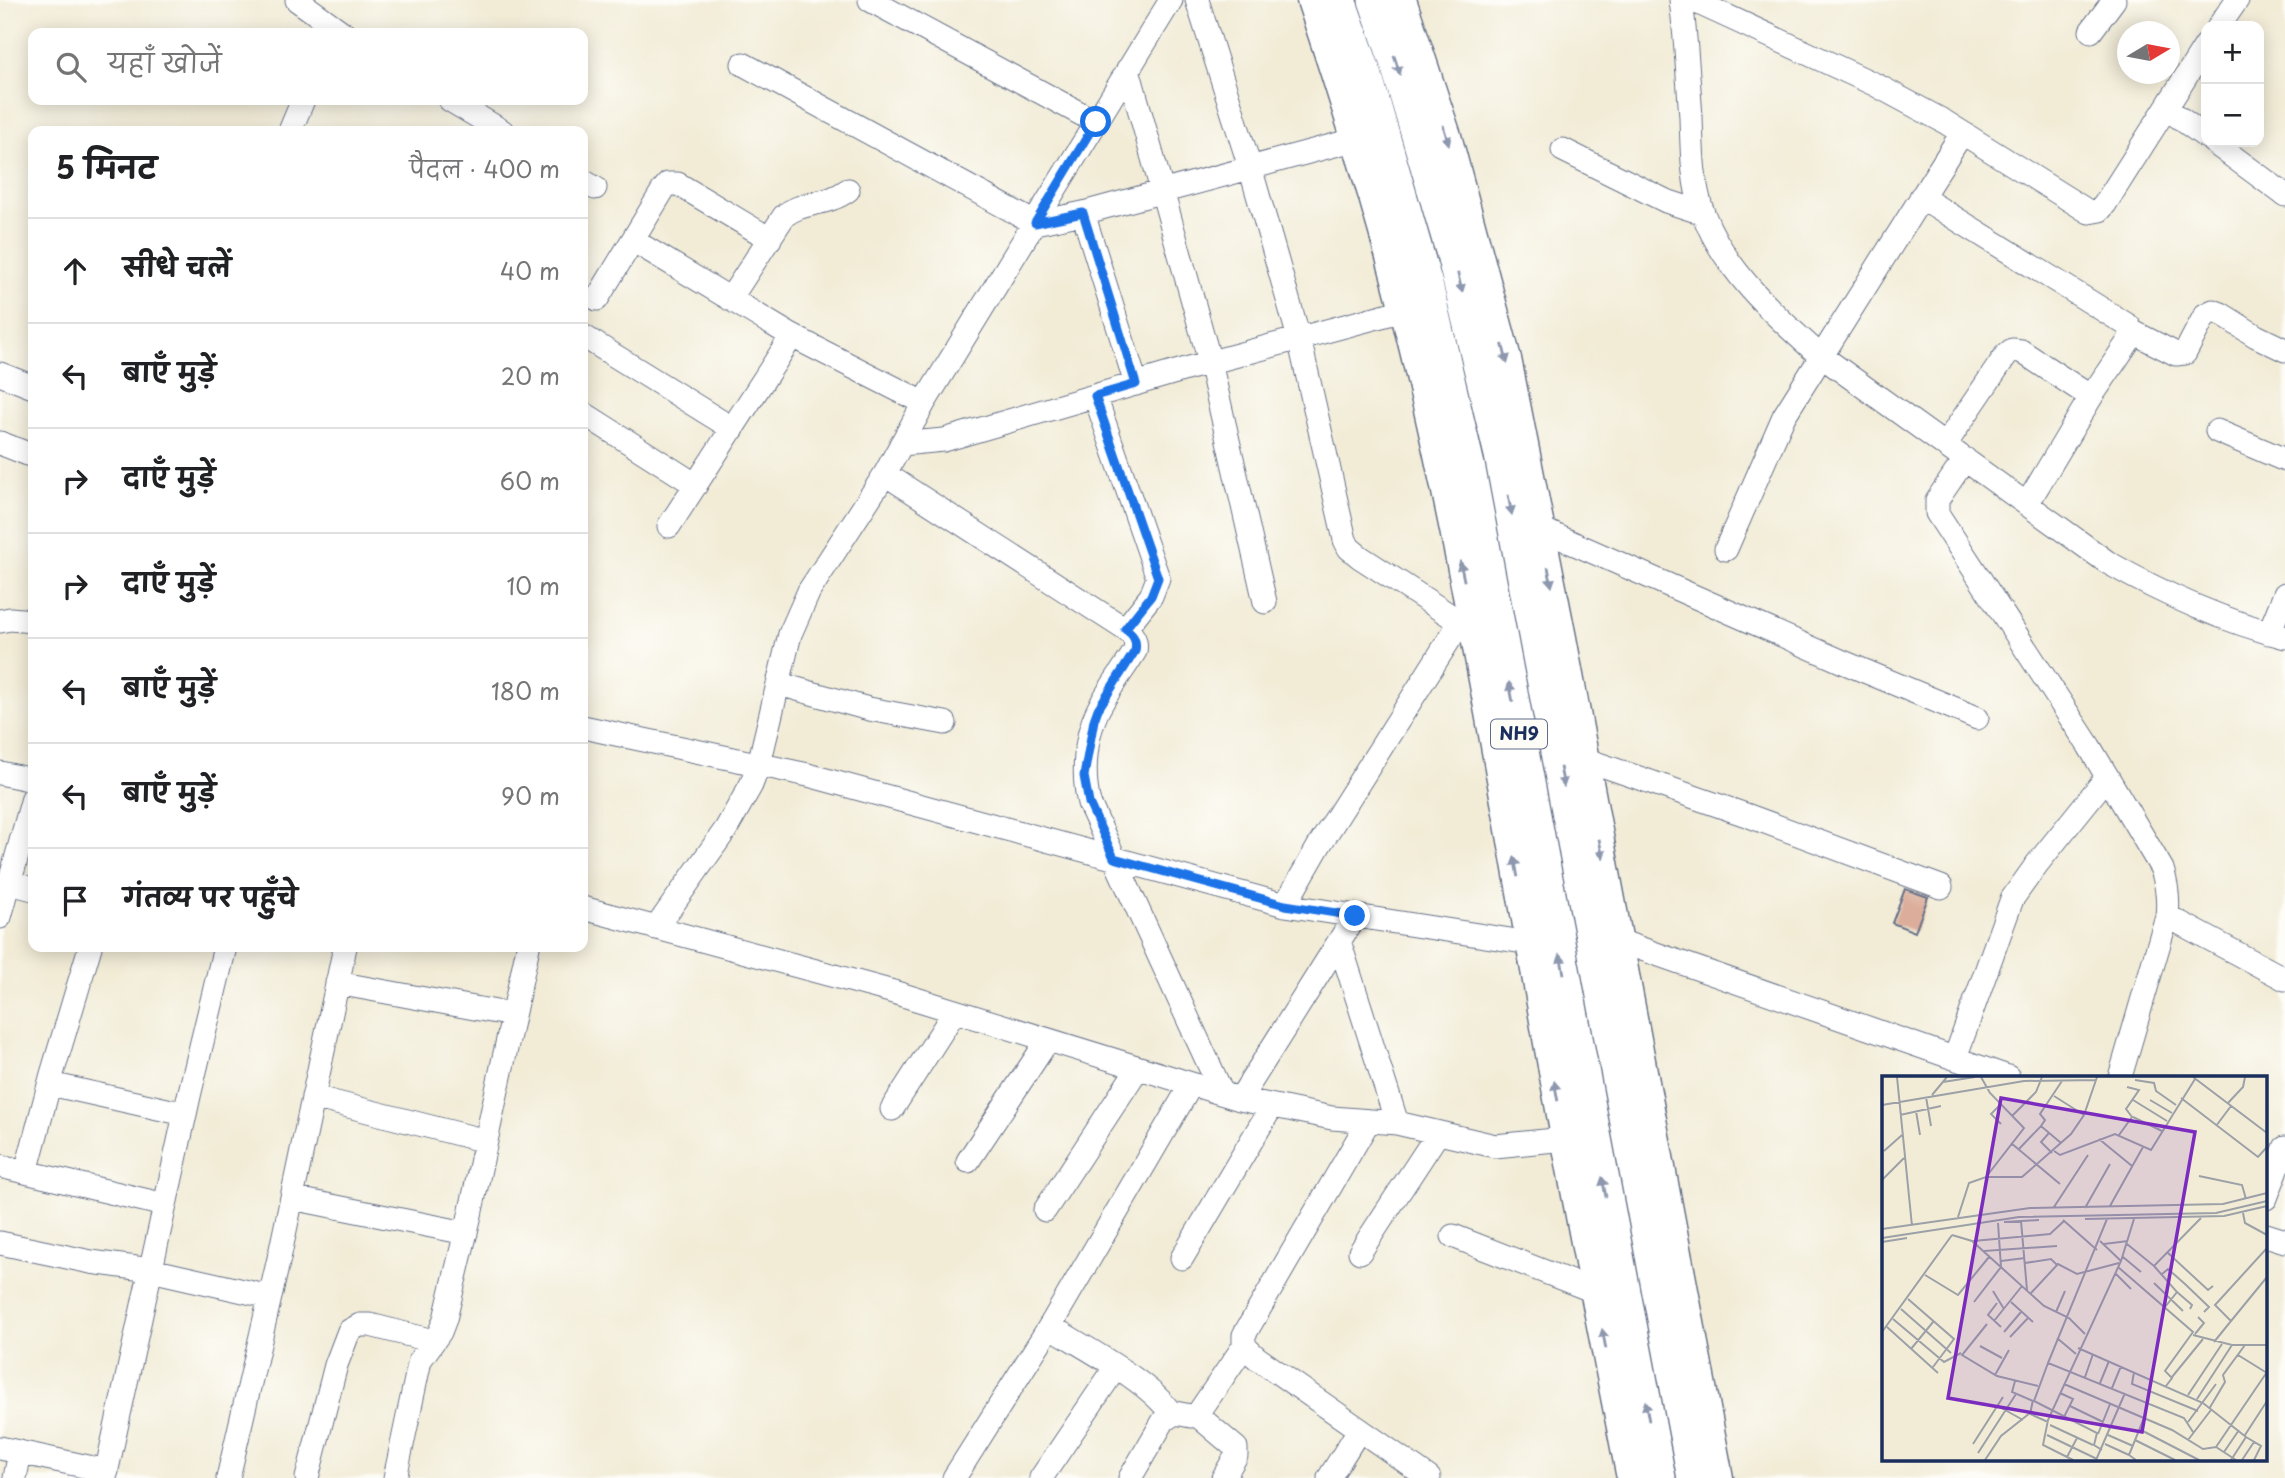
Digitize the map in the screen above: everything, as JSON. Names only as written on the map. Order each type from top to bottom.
[{"type":"highway","name":"NH9","points":[[1339,0],[1366,77],[1426,285],[1469,470],[1659,1478]]},
{"type":"highway","name":"NH9","points":[[1376,0],[1398,64],[1453,254],[1501,456],[1694,1478]]},
{"type":"main road","points":[[1311,0],[1357,138],[1404,310],[1433,432],[1464,615],[1530,943],[1631,1478]]},
{"type":"main road","points":[[1402,0],[1447,136],[1507,359],[1719,1478]]},
{"type":"street","points":[[297,0],[336,28]]},
{"type":"street","points":[[870,0],[1096,122]]},
{"type":"street","points":[[656,928],[744,799],[759,764],[786,649],[801,605],[885,474],[924,403],[1171,0]]},
{"type":"street","points":[[1197,0],[1250,167],[1299,338],[1341,527],[1349,548],[1464,615],[1320,844],[1285,905]]},
{"type":"street","points":[[1681,0],[1687,42],[1692,153],[1703,213],[1729,260],[1782,323],[1821,357],[2107,562],[2130,575],[2190,603],[2277,634],[2285,594]]},
{"type":"street","points":[[1692,0],[1876,85],[1962,133],[2089,212],[2094,212],[2105,204],[2201,53]]},
{"type":"street","points":[[2091,32],[2114,0]]},
{"type":"street","points":[[2222,21],[2232,2]]},
{"type":"street","points":[[743,64],[1035,223],[1083,213],[1357,138]]},
{"type":"street","points":[[1128,69],[1210,362],[1265,602]]},
{"type":"street","points":[[292,126],[301,105]]},
{"type":"street","points":[[458,105],[494,126]]},
{"type":"street","points":[[2166,108],[2201,133]]},
{"type":"street","points":[[1726,549],[1784,415],[1962,133]]},
{"type":"street","points":[[2220,147],[2285,195]]},
{"type":"street","points":[[1563,150],[1666,201],[1703,213]]},
{"type":"street","points":[[597,299],[663,190],[672,183],[678,184],[770,239]]},
{"type":"street","points":[[730,299],[789,212],[835,200],[848,190]]},
{"type":"street","points":[[1921,197],[2129,326],[2132,331],[2176,354],[2185,353],[2205,315],[2213,311],[2285,350]]},
{"type":"street","points":[[1083,213],[1136,384]]},
{"type":"street","points":[[634,241],[792,336],[924,403]]},
{"type":"street","points":[[901,444],[944,440],[1210,362],[1404,310]]},
{"type":"street","points":[[2027,503],[2091,397],[2130,339],[2132,331]]},
{"type":"street","points":[[670,526],[792,336]]},
{"type":"street","points":[[588,339],[733,429]]},
{"type":"street","points":[[1945,445],[2012,350],[2021,351],[2091,397]]},
{"type":"street","points":[[3,382],[28,386]]},
{"type":"street","points":[[1095,396],[1158,578],[1151,596],[1125,629]]},
{"type":"street","points":[[588,416],[696,485]]},
{"type":"street","points":[[2217,430],[2285,460]]},
{"type":"street","points":[[0,443],[28,454]]},
{"type":"street","points":[[1965,459],[1937,500],[1937,513],[2021,639],[2162,869],[2168,896],[2167,916],[2120,1076]]},
{"type":"street","points":[[885,474],[1125,629],[1134,638],[1137,644],[1135,651],[1098,709],[1094,720],[1084,776],[1089,803],[1231,1096]]},
{"type":"street","points":[[1541,528],[1843,662],[1977,718]]},
{"type":"street","points":[[0,621],[28,621]]},
{"type":"street","points":[[779,684],[869,709],[945,723]]},
{"type":"street","points":[[588,728],[759,764],[904,799],[1285,905],[1530,943]]},
{"type":"street","points":[[1584,759],[1941,887]]},
{"type":"street","points":[[0,773],[28,779]]},
{"type":"street","points":[[1955,1058],[2012,899],[2036,864],[2107,777]]},
{"type":"street","points":[[0,917],[28,817]]},
{"type":"street","points":[[10,883],[28,888]]},
{"type":"street","points":[[588,909],[890,991],[1191,1085],[1272,1106],[1332,1118],[1397,1123],[1495,1146],[1565,1139]]},
{"type":"street","points":[[1231,1096],[1355,916]]},
{"type":"street","points":[[2167,916],[2285,979]]},
{"type":"street","points":[[1619,941],[2005,1076]]},
{"type":"street","points":[[1339,942],[1397,1123]]},
{"type":"street","points":[[26,1172],[89,952]]},
{"type":"street","points":[[15,1478],[10,1450],[106,1474],[185,1114],[224,952]]},
{"type":"street","points":[[228,1478],[292,1198],[344,952]]},
{"type":"street","points":[[395,1478],[420,1360],[443,1326],[527,952]]},
{"type":"street","points":[[337,983],[513,1015]]},
{"type":"street","points":[[892,1109],[955,1011]]},
{"type":"street","points":[[968,1161],[1048,1040]]},
{"type":"street","points":[[1045,1210],[1138,1068]]},
{"type":"street","points":[[50,1084],[185,1114]]},
{"type":"street","points":[[954,1478],[1050,1326],[1191,1085]]},
{"type":"street","points":[[313,1097],[486,1141]]},
{"type":"street","points":[[1182,1258],[1272,1106]]},
{"type":"street","points":[[1197,1415],[1244,1346],[1244,1335],[1368,1122]]},
{"type":"street","points":[[1360,1252],[1438,1133]]},
{"type":"street","points":[[2268,1193],[2285,1148]]},
{"type":"street","points":[[0,1166],[165,1205]]},
{"type":"street","points":[[292,1198],[466,1233]]},
{"type":"street","points":[[1453,1236],[1594,1291]]},
{"type":"street","points":[[2268,1236],[2285,1241]]},
{"type":"street","points":[[0,1244],[91,1262],[151,1270],[270,1297]]},
{"type":"street","points":[[307,1478],[336,1365],[349,1331],[360,1325],[370,1325],[433,1341]]},
{"type":"street","points":[[1050,1326],[1116,1367],[1158,1398],[1171,1413],[1197,1415],[1237,1451],[1223,1478]]},
{"type":"street","points":[[1244,1346],[1257,1359],[1429,1478]]},
{"type":"street","points":[[1041,1478],[1116,1367]]},
{"type":"street","points":[[1130,1478],[1164,1419],[1171,1413]]},
{"type":"street","points":[[1329,1478],[1359,1430]]},
{"type":"building","points":[[1905,889],[1928,897],[1915,932],[1892,923]]},
{"type":"route","points":[[1096,122],[1035,223],[1083,213],[1136,384],[1095,396],[1158,578],[1151,596],[1125,629],[1137,644],[1135,651],[1098,709],[1094,720],[1084,776],[1089,803],[1114,858],[1285,905],[1355,916]]}]
